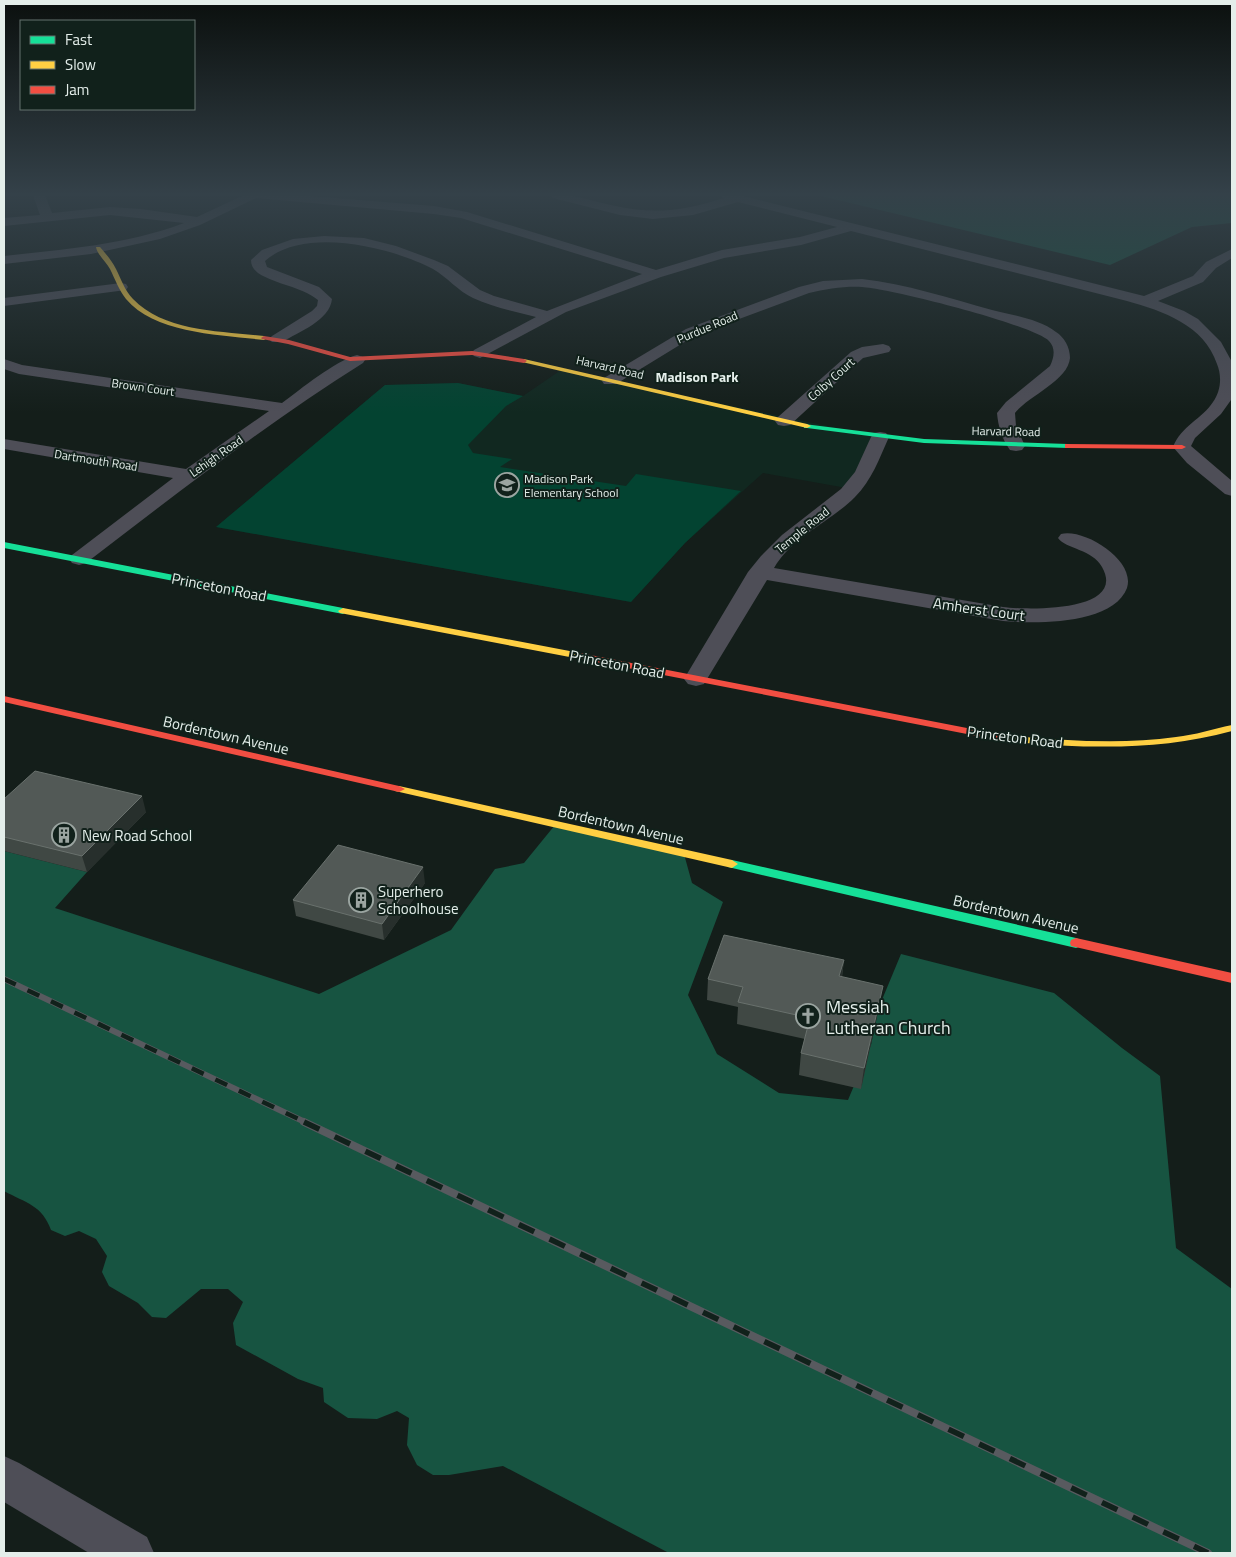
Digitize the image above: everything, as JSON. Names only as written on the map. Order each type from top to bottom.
[{"type":"street","name":"Harvard Road","points":[[113,268],[122,287],[134,304],[162,319],[212,330],[277,339],[357,360],[480,353],[784,421],[880,437],[1016,446],[1182,447]]},
{"type":"street","points":[[260,268],[314,290],[325,299],[324,307],[317,314],[277,339]]},
{"type":"street","points":[[439,268],[464,287],[480,296],[547,315]]},
{"type":"street","points":[[635,268],[656,274]]},
{"type":"street","points":[[480,353],[547,315],[591,296],[677,268]]},
{"type":"street","points":[[1013,268],[1145,301],[1188,319],[1218,337],[1228,375],[1228,400],[1188,435],[1182,447],[1193,459],[1232,490]]},
{"type":"street","points":[[1145,301],[1198,279],[1209,268]]},
{"type":"street","name":"Purdue Road","points":[[610,381],[691,332],[804,290],[838,283],[884,286],[1024,323],[1046,332],[1058,342],[1062,355],[1058,368],[1051,376],[1014,403],[1006,413],[1008,426],[1016,446]]},
{"type":"street","points":[[4,302],[122,287]]},
{"type":"street","name":"Colby Court","points":[[784,421],[857,355],[870,350],[883,349]]},
{"type":"street","name":"Lehigh Road","points":[[79,559],[189,475],[284,408],[357,360]]},
{"type":"street","name":"Brown Court","points":[[4,364],[19,369],[284,408]]},
{"type":"street","name":"Temple Road","points":[[696,679],[760,572],[783,544],[852,489],[865,471],[880,437]]},
{"type":"street","name":"Dartmouth Road","points":[[4,444],[189,475]]},
{"type":"street","name":"Amherst Court","points":[[760,572],[1003,614],[1028,616],[1055,615],[1077,612],[1101,602],[1113,593],[1117,582],[1115,570],[1104,557],[1084,543],[1068,538]]},
{"type":"street","name":"Princeton Road","points":[[4,545],[948,729],[1030,741],[1078,744],[1134,744],[1173,740],[1231,730]]},
{"type":"street","name":"Bordentown Avenue","points":[[4,699],[1232,978]]},
{"type":"street","points":[[4,1478],[131,1553]]},
{"type":"shaded area","name":"Madison Park Elementary School","points":[[561,370],[880,437],[852,489],[763,473],[685,543],[631,602],[216,527],[385,385],[458,383],[523,396]]},
{"type":"green space","name":"Madison Park Elementary School","points":[[458,383],[523,396],[506,406],[468,445],[473,453],[512,459],[500,467],[626,486],[636,474],[741,491],[685,543],[631,602],[216,527],[385,385]]},
{"type":"green space","points":[[555,825],[684,854],[692,883],[723,902],[688,995],[717,1054],[779,1093],[848,1100],[871,1045],[879,1007],[901,954],[1054,993],[1160,1076],[1176,1248],[1232,1289],[1232,1553],[669,1553],[503,1466],[449,1475],[433,1475],[417,1465],[407,1445],[409,1418],[397,1411],[377,1419],[348,1418],[324,1402],[323,1388],[298,1379],[236,1345],[233,1323],[243,1302],[228,1289],[201,1289],[166,1318],[152,1317],[138,1303],[109,1286],[102,1272],[107,1256],[96,1239],[79,1231],[65,1236],[51,1230],[38,1210],[4,1191],[4,851],[87,872],[55,908],[319,994],[451,930],[495,869],[524,863]]},
{"type":"building","name":"New Road School","points":[[35,771],[142,796],[82,856],[4,837],[4,799]]},
{"type":"building","name":"Superhero Schoolhouse","points":[[338,845],[423,867],[382,924],[293,900]]},
{"type":"building","name":"Messiah Lutheran Church","points":[[724,935],[844,960],[839,976],[883,986],[864,1068],[801,1053],[810,1018],[738,1002],[743,987],[708,979]]},
{"type":"railway","points":[[4,979],[307,1123]]},
{"type":"railway","points":[[304,1122],[1208,1553]]},
{"type":"traffic: fast","points":[[807,426],[924,441],[1068,446]]},
{"type":"traffic: fast","points":[[4,545],[343,611]]},
{"type":"traffic: fast","points":[[732,864],[1076,943]]},
{"type":"traffic: slow","points":[[113,268],[130,300],[142,311],[157,319],[193,329],[264,338]]},
{"type":"traffic: slow","points":[[524,361],[807,426]]},
{"type":"traffic: slow","points":[[343,611],[580,656]]},
{"type":"traffic: slow","points":[[1003,738],[1060,743],[1148,744],[1205,736],[1232,728]]},
{"type":"traffic: slow","points":[[399,789],[732,864]]},
{"type":"traffic: jam","points":[[264,338],[289,342],[350,359],[472,353],[524,361]]},
{"type":"traffic: jam","points":[[1068,446],[1182,447]]},
{"type":"traffic: jam","points":[[580,656],[1003,738]]},
{"type":"traffic: jam","points":[[4,699],[399,789]]},
{"type":"traffic: jam","points":[[1076,943],[1232,978]]},
{"type":"place","name":"Madison Park Elementary School","points":[[507,485]]},
{"type":"place","name":"New Road School","points":[[64,835]]},
{"type":"place","name":"Superhero Schoolhouse","points":[[361,900]]},
{"type":"place","name":"Messiah Lutheran Church","points":[[808,1016]]},
{"type":"district","name":"Madison Park","points":[[697,376]]}]
